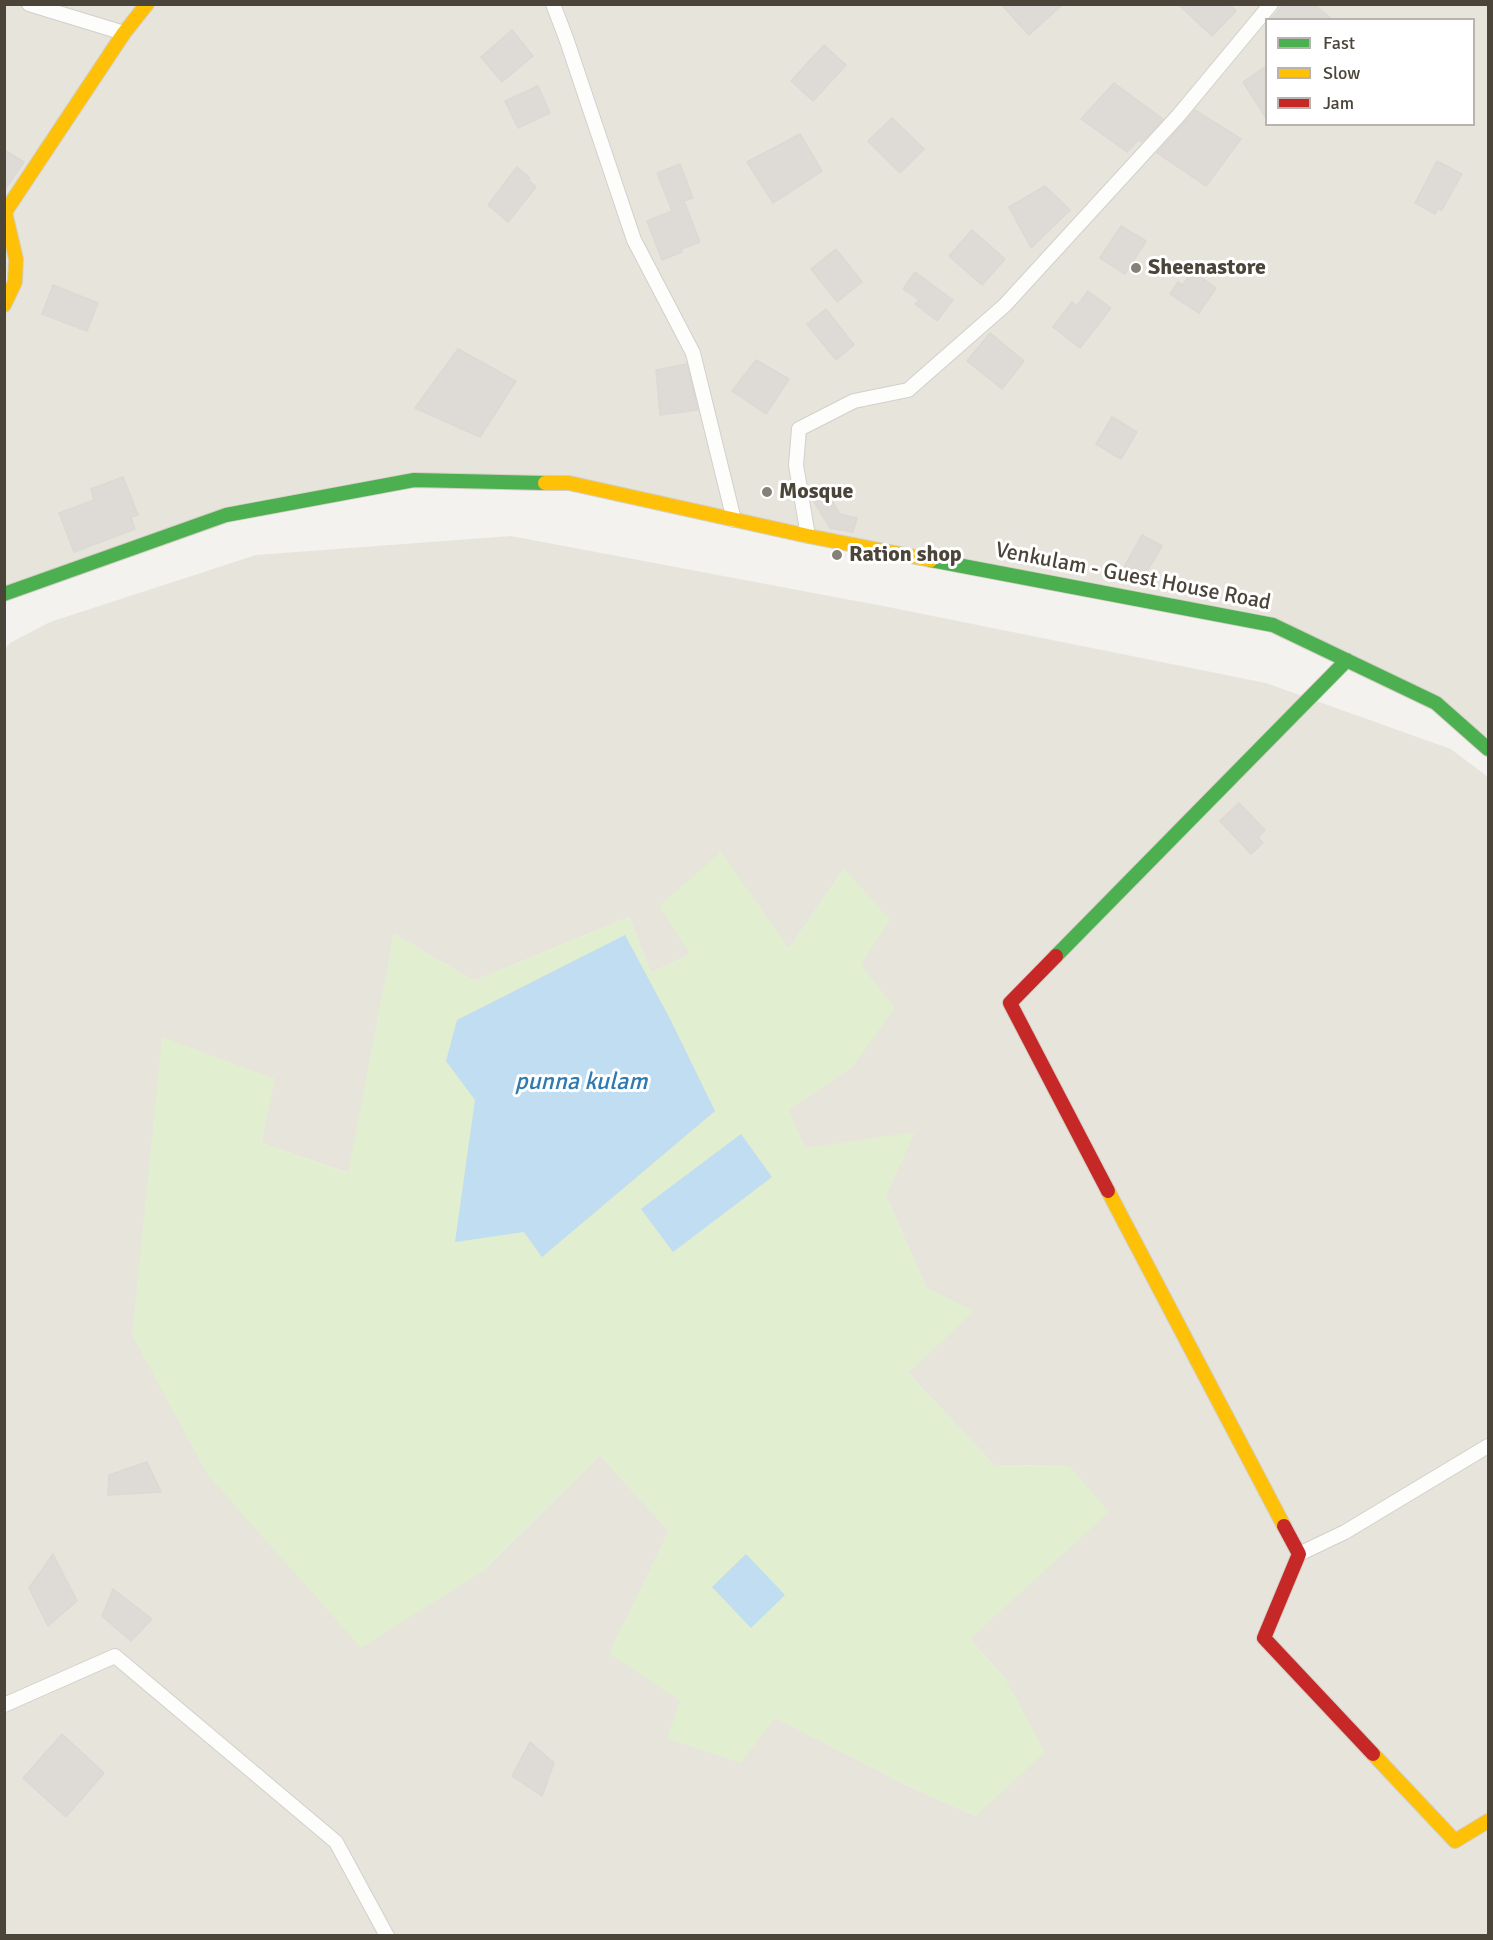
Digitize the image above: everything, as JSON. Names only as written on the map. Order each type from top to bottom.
[{"type":"main road","points":[[4,305],[15,282],[16,259],[5,212],[124,33],[147,4]]},
{"type":"main road","name":"Venkulam - Guest House Road","points":[[6,595],[226,515],[414,480],[569,483],[808,536],[1273,625],[1436,703],[1488,748]]},
{"type":"main road","points":[[1347,660],[1010,1003],[1299,1554],[1264,1638],[1455,1841],[1488,1821]]},
{"type":"street","points":[[29,4],[124,33]]},
{"type":"street","points":[[553,4],[634,240],[693,353],[734,520]]},
{"type":"street","points":[[808,536],[796,465],[799,429],[854,401],[908,390],[1005,305],[1178,116],[1271,4]]},
{"type":"street","points":[[1299,1554],[1345,1532],[1488,1446]]},
{"type":"street","points":[[4,1705],[115,1656],[336,1842],[387,1935]]},
{"type":"shaded area","points":[[5,5],[1488,5],[1488,749],[1436,703],[1273,625],[569,483],[414,480],[226,515],[5,594]]},
{"type":"shaded area","points":[[511,536],[888,607],[1266,683],[1451,749],[1488,777],[1488,1935],[5,1936],[4,650],[10,643],[50,622],[256,555]],"holes":[[[720,852],[789,949],[844,868],[861,965],[853,1066],[788,1110],[805,1148],[886,1196],[926,1287],[908,1373],[994,1465],[1070,1466],[970,1639],[1006,1680],[976,1816],[910,1787],[774,1717],[668,1738],[681,1701],[610,1653],[669,1531],[600,1455],[483,1571],[162,1038],[274,1079],[261,1143],[349,1173],[394,934],[474,981],[629,917],[651,973],[690,954]]]},
{"type":"green space","points":[[721,852],[789,949],[844,868],[890,920],[861,965],[895,1008],[853,1066],[789,1110],[805,1148],[915,1132],[886,1196],[926,1287],[974,1311],[908,1373],[994,1465],[1070,1466],[1109,1512],[970,1639],[1006,1680],[1045,1752],[976,1816],[910,1787],[775,1718],[741,1763],[667,1739],[680,1701],[609,1653],[669,1531],[600,1455],[483,1571],[361,1648],[207,1474],[132,1335],[162,1037],[275,1079],[261,1143],[348,1173],[394,934],[474,981],[629,917],[651,973],[690,954],[659,906]]},
{"type":"water","name":"punna kulam","points":[[625,935],[670,1019],[715,1111],[542,1257],[524,1232],[455,1242],[475,1100],[446,1061],[457,1020]]},
{"type":"water","points":[[741,1134],[772,1177],[673,1252],[641,1209]]},
{"type":"water","points":[[746,1554],[785,1595],[751,1628],[712,1587]]},
{"type":"building","points":[[1001,4],[1063,4],[1029,35]]},
{"type":"building","points":[[1178,4],[1229,4],[1236,11],[1212,36]]},
{"type":"building","points":[[1284,4],[1314,4],[1331,18],[1272,18]]},
{"type":"building","points":[[512,30],[533,56],[502,82],[481,57]]},
{"type":"building","points":[[824,45],[846,65],[813,101],[791,81]]},
{"type":"building","points":[[1265,67],[1265,116],[1243,82]]},
{"type":"building","points":[[1114,83],[1163,119],[1142,142],[1138,140],[1127,152],[1081,119]]},
{"type":"building","points":[[538,86],[550,113],[518,128],[505,101]]},
{"type":"building","points":[[1195,110],[1241,139],[1206,186],[1157,153]]},
{"type":"building","points":[[892,118],[924,149],[900,173],[868,141]]},
{"type":"building","points":[[800,134],[822,171],[773,203],[747,162]]},
{"type":"building","points":[[4,150],[24,162],[4,191]]},
{"type":"building","points":[[1437,161],[1462,174],[1442,210],[1438,208],[1435,214],[1415,203]]},
{"type":"building","points":[[680,164],[693,198],[684,201],[700,242],[681,249],[682,252],[662,260],[647,221],[672,211],[657,173]]},
{"type":"building","points":[[517,167],[530,178],[528,180],[536,187],[508,222],[488,205]]},
{"type":"building","points":[[1045,186],[1070,210],[1031,248],[1009,207]]},
{"type":"building","points":[[1121,226],[1146,241],[1125,274],[1100,258]]},
{"type":"building","points":[[972,230],[1005,259],[982,285],[949,256]]},
{"type":"building","points":[[836,249],[862,282],[837,302],[811,269]]},
{"type":"building","points":[[1192,271],[1216,288],[1199,313],[1170,294],[1178,282],[1183,285]]},
{"type":"building","points":[[915,272],[953,300],[937,321],[915,304],[919,300],[903,289]]},
{"type":"building","points":[[53,285],[98,303],[87,331],[42,314]]},
{"type":"building","points":[[1088,291],[1111,308],[1080,348],[1053,327],[1072,302],[1077,306]]},
{"type":"building","points":[[826,309],[854,345],[836,360],[807,324]]},
{"type":"building","points":[[990,333],[1024,361],[1002,389],[967,361]]},
{"type":"building","points":[[458,349],[516,381],[480,437],[415,408]]},
{"type":"building","points":[[756,360],[789,379],[766,414],[732,391]]},
{"type":"building","points":[[687,364],[698,410],[660,415],[656,370]]},
{"type":"building","points":[[1112,417],[1137,432],[1121,459],[1096,444]]},
{"type":"building","points":[[123,477],[138,515],[131,517],[135,529],[74,552],[59,513],[94,500],[91,489]]},
{"type":"building","points":[[827,492],[840,514],[857,518],[853,532],[830,528],[813,500]]},
{"type":"building","points":[[1142,535],[1162,546],[1140,583],[1121,572]]},
{"type":"building","points":[[1239,803],[1265,830],[1258,837],[1263,843],[1251,854],[1220,821]]},
{"type":"building","points":[[147,1462],[161,1492],[108,1495],[109,1475]]},
{"type":"building","points":[[53,1554],[77,1601],[48,1626],[29,1588]]},
{"type":"building","points":[[113,1589],[152,1619],[131,1641],[102,1616]]},
{"type":"building","points":[[62,1734],[104,1773],[66,1817],[23,1778]]},
{"type":"building","points":[[530,1742],[554,1763],[542,1796],[512,1776]]},
{"type":"traffic: fast","points":[[4,594],[226,515],[414,480],[545,483]]},
{"type":"traffic: fast","points":[[931,560],[1273,625],[1436,703],[1488,749]]},
{"type":"traffic: fast","points":[[1056,956],[1347,660]]},
{"type":"traffic: slow","points":[[4,305],[15,282],[16,259],[5,212],[124,33],[147,4]]},
{"type":"traffic: slow","points":[[545,483],[569,483],[808,536],[931,560]]},
{"type":"traffic: slow","points":[[1108,1191],[1284,1526]]},
{"type":"traffic: slow","points":[[1373,1754],[1455,1841],[1488,1821]]},
{"type":"traffic: jam","points":[[1056,956],[1010,1003],[1108,1191]]},
{"type":"traffic: jam","points":[[1284,1526],[1299,1554],[1264,1638],[1373,1754]]},
{"type":"place","name":"Sheenastore","points":[[1136,268]]},
{"type":"place","name":"Mosque","points":[[767,492]]},
{"type":"place","name":"Ration shop","points":[[837,555]]}]
